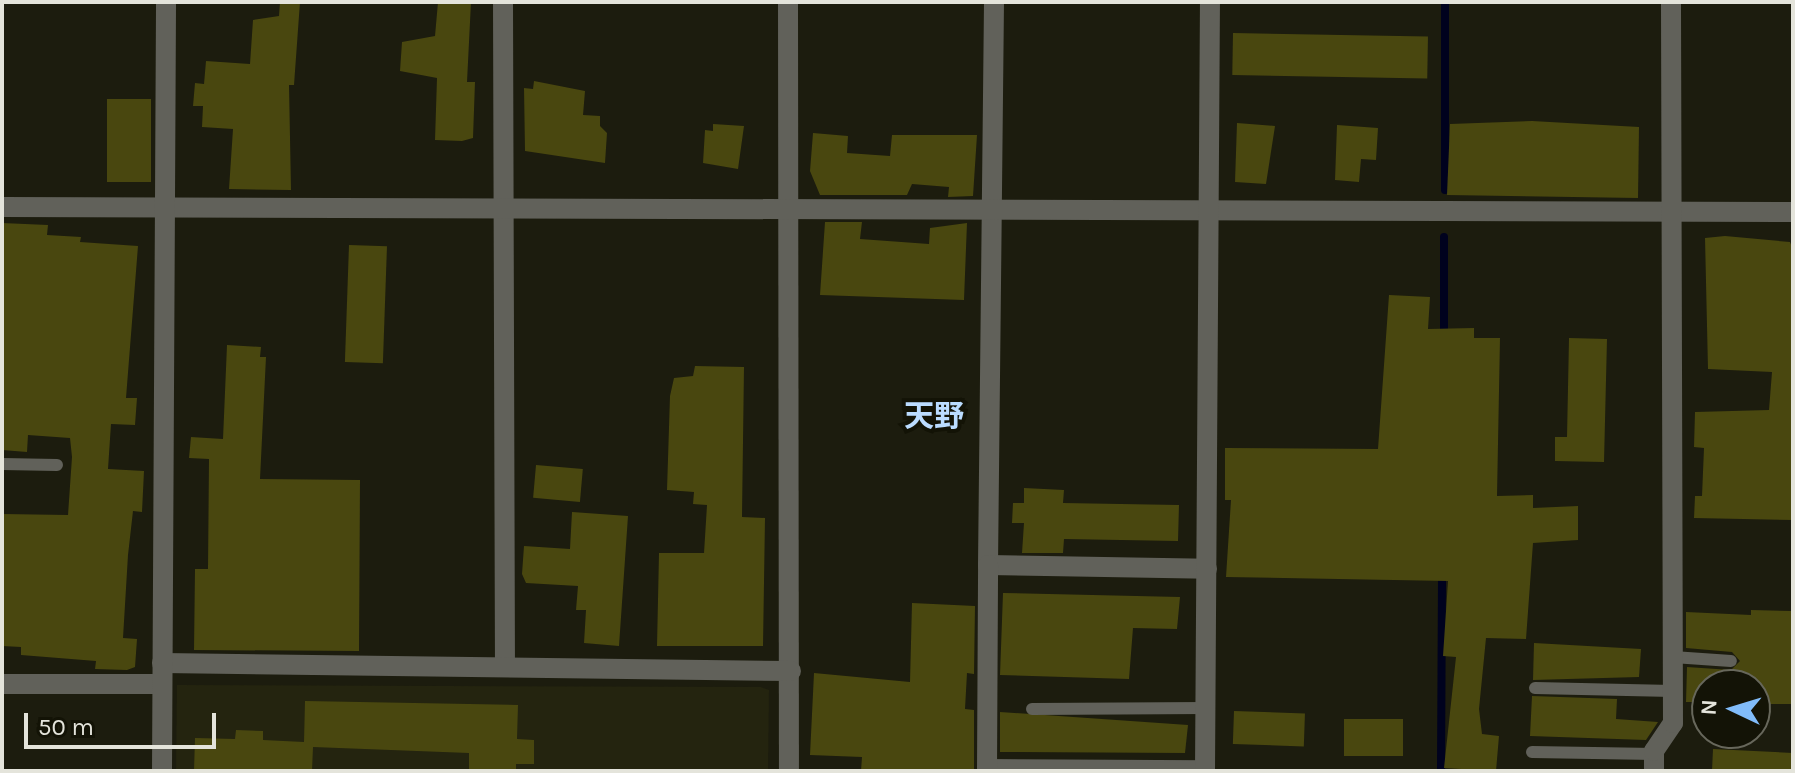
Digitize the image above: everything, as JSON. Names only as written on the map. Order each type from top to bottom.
[{"type":"street","points":[[162,771],[166,2]]},
{"type":"street","points":[[503,2],[505,667]]},
{"type":"street","points":[[788,2],[789,771]]},
{"type":"street","points":[[994,2],[987,770],[1205,771],[1210,2]]},
{"type":"street","points":[[1654,763],[1673,723],[1671,2]]},
{"type":"street","points":[[2,207],[1209,214],[1793,212]]},
{"type":"street","points":[[988,565],[1207,569]]},
{"type":"street","points":[[2,684],[162,674],[505,667],[791,671]]},
{"type":"lane","points":[[2,464],[57,465]]},
{"type":"lane","points":[[1673,657],[1731,661]]},
{"type":"lane","points":[[1535,688],[1673,691]]},
{"type":"lane","points":[[1032,709],[1206,708]]},
{"type":"lane","points":[[1532,752],[1654,763]]},
{"type":"shaded area","points":[[177,685],[761,687],[769,690],[768,771],[176,771]]},
{"type":"building","points":[[280,2],[300,2],[294,85],[289,85],[291,190],[229,189],[233,129],[202,127],[203,106],[193,106],[195,83],[204,84],[206,61],[250,64],[253,20],[279,16]]},
{"type":"building","points":[[438,2],[471,2],[467,82],[475,82],[473,138],[462,141],[435,140],[437,78],[400,71],[402,42],[435,36]]},
{"type":"building","points":[[1233,33],[1428,36],[1427,78],[1232,75]]},
{"type":"building","points":[[534,81],[585,91],[583,115],[600,116],[600,126],[607,133],[605,163],[525,151],[524,88],[533,89]]},
{"type":"building","points":[[107,99],[151,99],[151,182],[107,182]]},
{"type":"building","points":[[1532,121],[1639,127],[1638,198],[1447,195],[1450,124]]},
{"type":"building","points":[[1237,123],[1275,126],[1266,184],[1235,182]]},
{"type":"building","points":[[713,124],[744,126],[738,169],[703,163],[705,130],[713,131]]},
{"type":"building","points":[[1337,125],[1378,128],[1376,160],[1361,159],[1359,182],[1335,180]]},
{"type":"building","points":[[813,133],[848,136],[847,153],[890,156],[892,135],[977,135],[973,196],[948,197],[949,187],[912,184],[907,195],[820,195],[810,171]]},
{"type":"building","points":[[825,222],[862,222],[860,239],[929,244],[930,228],[967,223],[964,300],[820,295]]},
{"type":"building","points":[[2,223],[48,225],[47,235],[81,237],[80,242],[138,246],[126,398],[137,398],[135,425],[111,424],[108,469],[144,471],[142,512],[133,511],[128,555],[123,638],[137,639],[135,667],[127,670],[95,669],[96,661],[21,655],[21,647],[2,646],[2,514],[68,515],[72,457],[70,438],[28,435],[27,452],[2,450]]},
{"type":"building","points":[[1725,236],[1790,242],[1793,250],[1793,520],[1694,518],[1695,496],[1702,496],[1704,448],[1694,447],[1695,412],[1769,410],[1772,372],[1708,369],[1705,238]]},
{"type":"building","points":[[349,245],[387,246],[383,363],[345,362]]},
{"type":"building","points":[[1389,295],[1430,297],[1428,329],[1474,328],[1474,338],[1500,338],[1497,496],[1533,495],[1533,508],[1578,506],[1578,540],[1533,543],[1526,639],[1486,638],[1479,709],[1482,734],[1499,736],[1496,771],[1444,768],[1456,657],[1443,656],[1448,581],[1226,577],[1231,500],[1225,500],[1225,448],[1378,449]]},
{"type":"building","points":[[1569,338],[1607,339],[1604,462],[1555,461],[1555,437],[1567,437]]},
{"type":"building","points":[[227,345],[261,347],[260,357],[266,357],[260,479],[360,480],[359,651],[194,650],[195,569],[208,569],[209,459],[189,458],[191,437],[223,439]]},
{"type":"building","points":[[695,366],[744,367],[742,517],[765,518],[763,646],[657,646],[659,553],[704,553],[707,505],[693,504],[694,492],[667,490],[670,396],[674,378],[693,376]]},
{"type":"building","points":[[536,465],[583,469],[580,502],[533,498]]},
{"type":"building","points":[[1024,488],[1064,490],[1063,503],[1179,505],[1178,541],[1064,539],[1063,553],[1022,553],[1024,523],[1012,523],[1013,503],[1024,503]]},
{"type":"building","points":[[572,512],[628,516],[619,646],[584,643],[586,610],[576,610],[578,586],[526,583],[522,574],[524,546],[570,549]]},
{"type":"building","points":[[1003,593],[1180,597],[1177,629],[1133,628],[1129,679],[1000,675]]},
{"type":"building","points":[[912,603],[975,606],[974,674],[967,673],[965,709],[974,710],[974,771],[861,771],[862,757],[810,755],[814,673],[910,682]]},
{"type":"building","points":[[1751,610],[1793,611],[1793,704],[1771,704],[1771,669],[1732,669],[1740,661],[1732,652],[1686,648],[1686,612],[1751,615]]},
{"type":"building","points":[[1534,643],[1641,649],[1639,677],[1533,680]]},
{"type":"building","points":[[1687,667],[1716,669],[1691,669],[1691,702],[1686,702]]},
{"type":"building","points":[[1532,696],[1617,699],[1616,719],[1658,722],[1646,740],[1530,736]]},
{"type":"building","points":[[305,701],[518,705],[517,739],[534,740],[534,764],[516,764],[516,771],[469,771],[469,753],[313,747],[312,771],[194,771],[195,738],[235,739],[236,730],[263,731],[263,740],[304,742]]},
{"type":"building","points":[[1234,711],[1305,713],[1304,746],[1233,744]]},
{"type":"building","points":[[1000,712],[1188,725],[1185,753],[1000,752]]},
{"type":"building","points":[[1344,719],[1403,719],[1403,756],[1344,756]]},
{"type":"building","points":[[1713,749],[1793,753],[1793,771],[1712,771]]},
{"type":"waterway","points":[[1445,2],[1445,190]]},
{"type":"waterway","points":[[1444,237],[1444,338]]},
{"type":"waterway","points":[[1441,771],[1442,572]]},
{"type":"district","name":"天野","points":[[934,416]]}]
